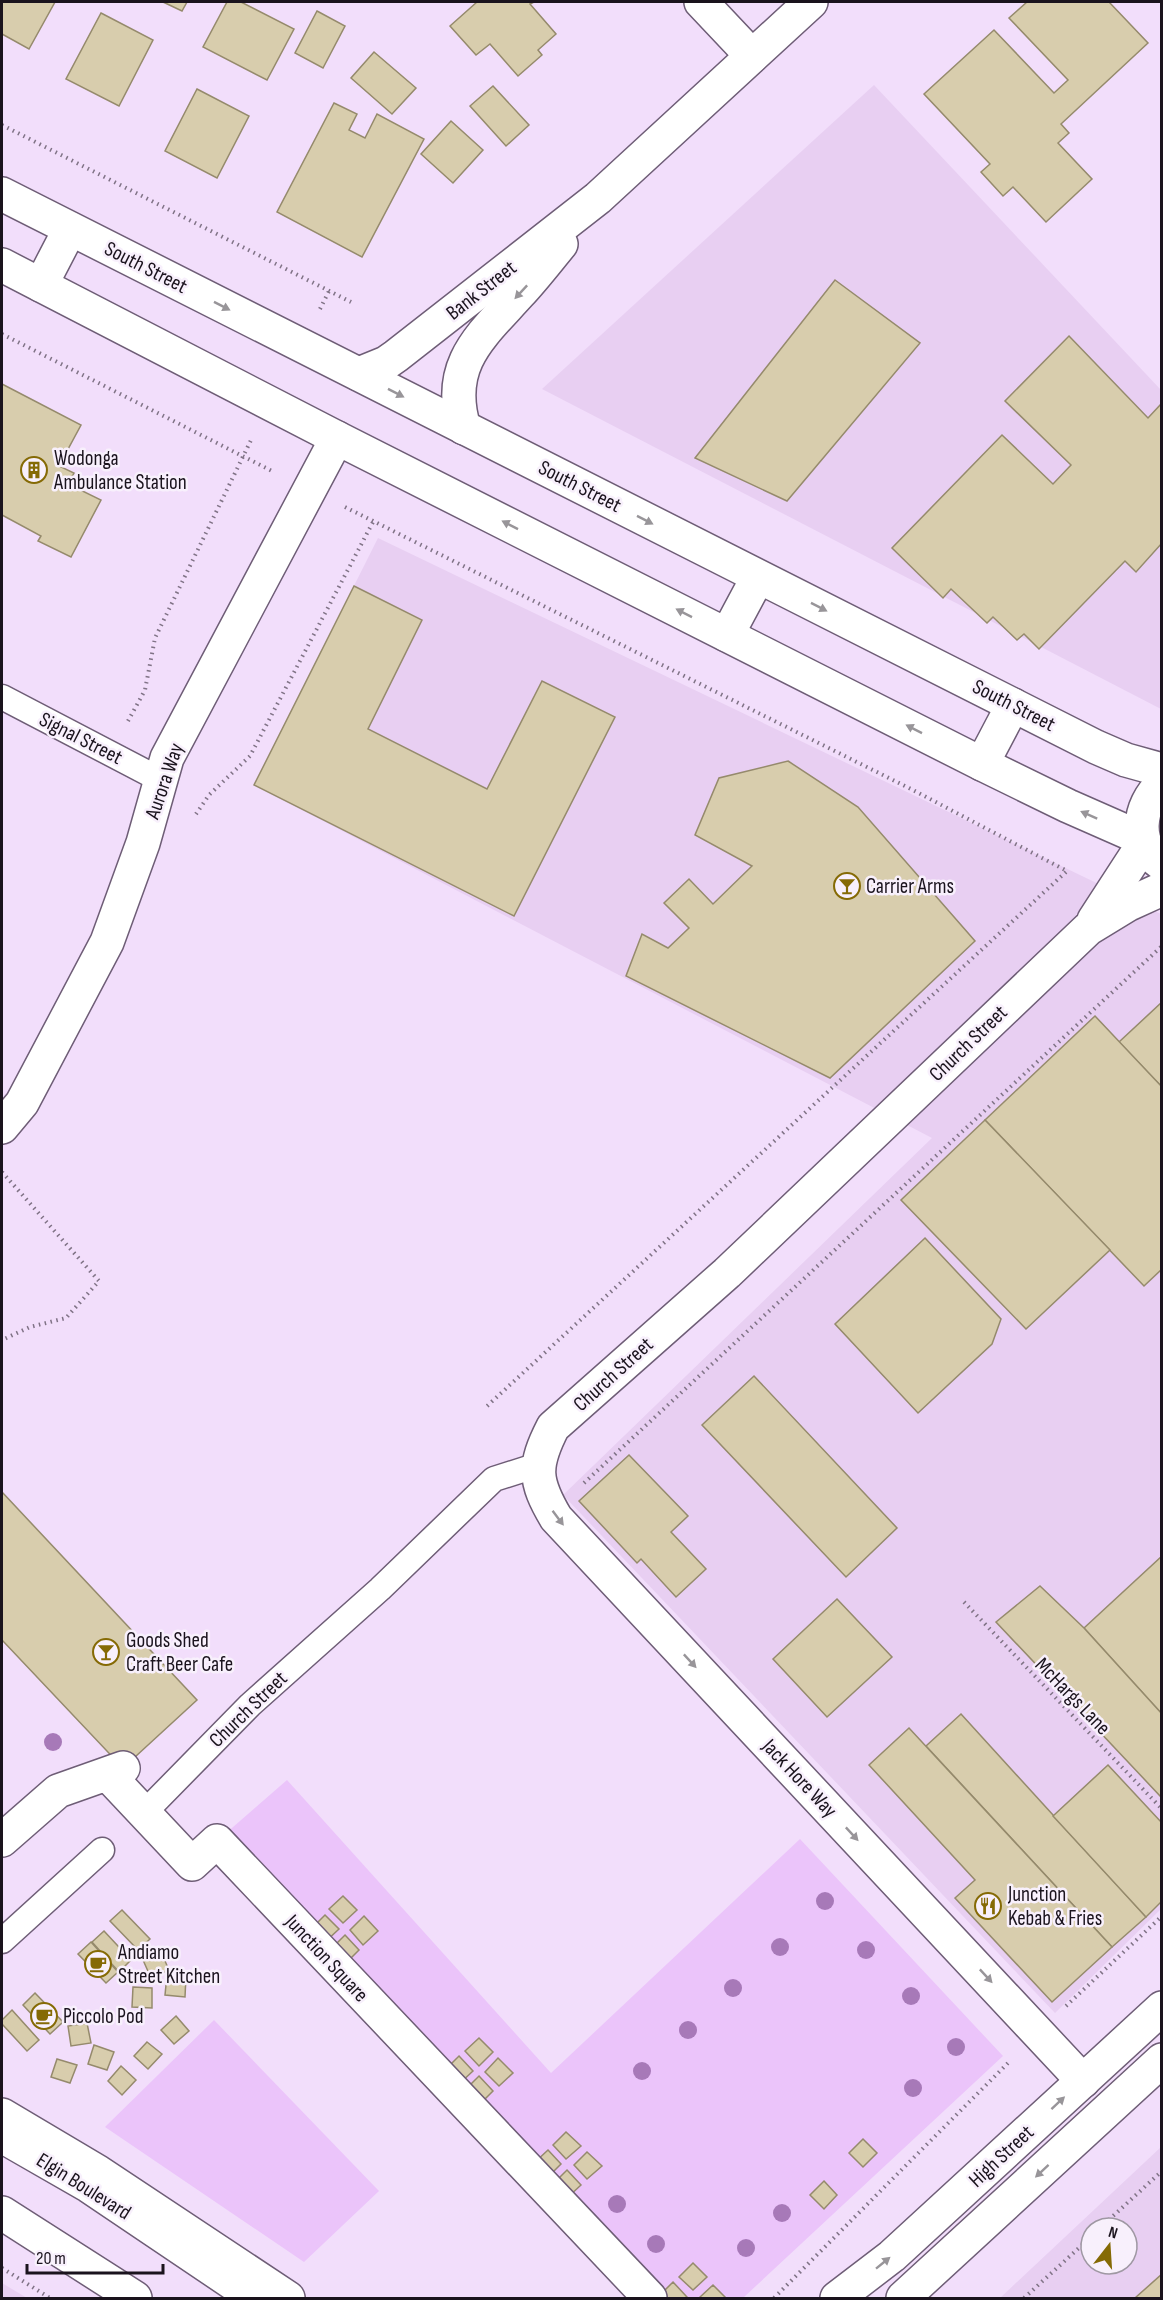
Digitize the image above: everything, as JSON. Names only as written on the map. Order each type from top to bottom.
[{"type":"street","points":[[700,2],[752,56]]},
{"type":"street","name":"Bank Street","points":[[359,374],[386,363],[396,356],[598,198],[811,2]]},
{"type":"street","name":"South Street","points":[[2,194],[1013,705],[1126,760],[1161,770]]},
{"type":"street","name":"Bank Street","points":[[464,428],[458,392],[461,375],[472,349],[528,285],[598,198]]},
{"type":"street","points":[[40,285],[70,229]]},
{"type":"street","points":[[2,265],[337,438],[1149,848]]},
{"type":"street","name":"Aurora Way","points":[[2,1127],[22,1103],[107,942],[143,843],[167,758],[337,438]]},
{"type":"street","points":[[727,635],[758,577]]},
{"type":"street","points":[[982,764],[1013,705]]},
{"type":"street","points":[[1149,848],[1141,829],[1145,808],[1161,784]]},
{"type":"street","name":"Church Street","points":[[538,1465],[553,1427],[727,1273],[1088,929],[1149,848]]},
{"type":"street","name":"Church Street","points":[[1088,929],[1129,904],[1161,889]]},
{"type":"street","name":"Jack Hore Way","points":[[538,1465],[542,1494],[556,1518],[1083,2081]]},
{"type":"street","name":"Junction Square","points":[[2,1840],[58,1791],[123,1768],[112,1779],[192,1864],[217,1841],[650,2298]]},
{"type":"street","name":"High Street","points":[[837,2298],[892,2256],[1161,2008]]},
{"type":"street","name":"High Street","points":[[903,2298],[1161,2060]]},
{"type":"street","points":[[2,2115],[98,2172],[288,2298]]},
{"type":"street","name":"Elgin Boulevard","points":[[2,2136],[89,2186],[255,2298]]},
{"type":"street","points":[[2,2212],[135,2298]]},
{"type":"lane","name":"Signal Street","points":[[2,697],[161,780]]},
{"type":"lane","name":"Church Street","points":[[144,1813],[250,1705],[380,1589],[494,1479],[538,1465]]},
{"type":"lane","points":[[2,1941],[102,1850]]},
{"type":"path","points":[[2,125],[351,302]]},
{"type":"path","points":[[2,334],[911,789],[1067,871],[486,1407]]},
{"type":"path","points":[[111,754],[145,690],[155,638],[242,456]]},
{"type":"path","points":[[194,817],[209,795],[250,756],[374,522]]},
{"type":"path","points":[[580,1487],[1161,946]]},
{"type":"path","points":[[2,1172],[99,1281],[66,1318],[30,1327],[2,1340]]},
{"type":"path","name":"McHargs Lane","points":[[964,1602],[1161,1809]]},
{"type":"path","points":[[774,2298],[1038,2032],[1161,1916]]},
{"type":"path","points":[[1113,2216],[1161,2171]]},
{"type":"path","points":[[1024,2298],[1079,2248]]},
{"type":"path","points":[[2,2268],[50,2298]]},
{"type":"shaded area","points":[[874,85],[1161,390],[1161,709],[542,389]]},
{"type":"shaded area","points":[[378,538],[1161,914],[1161,1911],[1055,2013],[563,1495],[932,1138],[254,785]]},
{"type":"shaded area","points":[[287,1780],[551,2073],[800,1839],[1003,2056],[743,2298],[650,2298],[217,1841]]},
{"type":"shaded area","points":[[214,2020],[379,2191],[304,2262],[105,2127]]},
{"type":"shaded area","points":[[1161,2147],[1161,2298],[1000,2298],[1079,2224],[1079,2276],[1139,2276],[1139,2216],[1087,2216]]},
{"type":"shaded area","points":[[2,2283],[27,2298],[2,2298]]},
{"type":"building","points":[[2,2],[55,2],[29,49],[2,34]]},
{"type":"building","points":[[163,2],[187,2],[182,11]]},
{"type":"building","points":[[227,2],[241,2],[294,29],[267,80],[203,47]]},
{"type":"building","points":[[477,2],[534,2],[530,4],[556,34],[538,50],[542,55],[518,76],[490,44],[476,55],[450,26]]},
{"type":"building","points":[[1027,2],[1109,2],[1148,43],[1061,124],[1069,133],[1058,143],[1092,179],[1046,222],[1013,187],[1003,196],[981,172],[990,164],[924,94],[994,30],[1054,93],[1068,80],[1009,18]]},
{"type":"building","points":[[317,11],[345,26],[323,68],[295,53]]},
{"type":"building","points":[[101,13],[153,40],[119,106],[66,79]]},
{"type":"building","points":[[374,52],[416,88],[392,114],[351,78]]},
{"type":"building","points":[[493,86],[529,125],[506,146],[470,106]]},
{"type":"building","points":[[197,89],[249,116],[217,178],[165,151]]},
{"type":"building","points":[[334,103],[357,114],[349,130],[365,138],[377,114],[424,139],[362,257],[277,212]]},
{"type":"building","points":[[451,121],[483,150],[453,183],[421,154]]},
{"type":"building","points":[[835,280],[920,343],[787,501],[695,458]]},
{"type":"building","points":[[1069,336],[1148,418],[1162,403],[1162,543],[1136,572],[1125,561],[1039,649],[1024,634],[1017,640],[993,617],[987,623],[951,589],[943,598],[892,548],[1002,435],[1053,484],[1071,465],[1005,401]]},
{"type":"building","name":"Wodonga Ambulance Station","points":[[2,384],[81,425],[59,466],[74,473],[68,484],[101,500],[71,557],[38,541],[41,536],[2,515]]},
{"type":"building","points":[[354,586],[422,620],[368,729],[487,789],[542,681],[615,717],[514,916],[254,785]]},
{"type":"building","points":[[788,761],[858,807],[975,941],[830,1078],[626,976],[642,934],[668,948],[689,928],[664,903],[689,879],[713,904],[752,866],[695,835],[719,778]]},
{"type":"building","points":[[1162,1002],[1162,1087],[1119,1042]]},
{"type":"building","points":[[1095,1016],[1162,1087],[1162,1269],[1144,1286],[985,1120]]},
{"type":"building","points":[[985,1120],[1110,1250],[1026,1329],[901,1200]]},
{"type":"building","points":[[925,1238],[1001,1319],[992,1344],[918,1413],[835,1324]]},
{"type":"building","points":[[754,1376],[897,1528],[846,1577],[702,1425]]},
{"type":"building","points":[[629,1455],[688,1516],[671,1532],[706,1569],[676,1597],[641,1559],[637,1563],[579,1501]]},
{"type":"building","points":[[2,1492],[197,1700],[123,1768],[2,1640]]},
{"type":"building","points":[[1162,1556],[1162,1714],[1084,1628]]},
{"type":"building","points":[[1040,1586],[1084,1628],[1162,1714],[1162,1798],[996,1622]]},
{"type":"building","points":[[837,1599],[892,1657],[827,1717],[773,1659]]},
{"type":"building","points":[[961,1714],[1146,1917],[1112,1947],[926,1746]]},
{"type":"building","points":[[909,1728],[1112,1947],[1052,2002],[955,1898],[975,1880],[869,1765]]},
{"type":"building","points":[[1108,1765],[1162,1823],[1162,1901],[1146,1917],[1053,1816]]},
{"type":"building","points":[[343,1896],[357,1910],[343,1923],[329,1909]]},
{"type":"building","points":[[122,1910],[150,1939],[138,1950],[110,1921]]},
{"type":"building","points":[[325,1915],[339,1929],[324,1943],[311,1929]]},
{"type":"building","points":[[364,1916],[378,1931],[363,1945],[350,1930]]},
{"type":"building","points":[[104,1931],[131,1960],[119,1972],[92,1942]]},
{"type":"building","points":[[345,1935],[359,1950],[345,1964],[331,1949]]},
{"type":"building","points":[[91,1942],[118,1972],[106,1983],[78,1954]]},
{"type":"building","points":[[161,1952],[169,1970],[151,1978],[143,1960]]},
{"type":"building","points":[[167,1975],[186,1976],[185,1997],[165,1995]]},
{"type":"building","points":[[133,1987],[152,1988],[152,2008],[132,2007]]},
{"type":"building","points":[[35,1993],[63,2022],[50,2034],[23,2005]]},
{"type":"building","points":[[12,2010],[39,2040],[27,2051],[2,2024],[2,2020]]},
{"type":"building","points":[[176,2016],[189,2031],[174,2044],[161,2030]]},
{"type":"building","points":[[87,2023],[91,2043],[71,2046],[68,2026]]},
{"type":"building","points":[[479,2038],[493,2052],[479,2066],[465,2051]]},
{"type":"building","points":[[147,2042],[162,2054],[148,2069],[134,2056]]},
{"type":"building","points":[[94,2045],[114,2052],[107,2070],[88,2064]]},
{"type":"building","points":[[459,2056],[473,2071],[459,2084],[445,2070]]},
{"type":"building","points":[[498,2058],[513,2073],[499,2086],[485,2072]]},
{"type":"building","points":[[57,2059],[77,2065],[70,2083],[51,2077]]},
{"type":"building","points":[[121,2066],[136,2080],[122,2095],[108,2081]]},
{"type":"building","points":[[479,2076],[493,2091],[479,2105],[465,2090]]},
{"type":"building","points":[[566,2132],[581,2146],[566,2159],[553,2145]]},
{"type":"building","points":[[863,2139],[877,2153],[863,2167],[849,2153]]},
{"type":"building","points":[[548,2150],[561,2164],[547,2178],[533,2164]]},
{"type":"building","points":[[587,2152],[602,2166],[587,2179],[574,2165]]},
{"type":"building","points":[[567,2170],[581,2185],[567,2198],[553,2184]]},
{"type":"building","points":[[824,2181],[837,2195],[824,2209],[810,2195]]},
{"type":"building","points":[[693,2263],[707,2277],[693,2290],[679,2277]]},
{"type":"building","points":[[1162,2274],[1162,2298],[1135,2298]]},
{"type":"building","points":[[673,2282],[687,2297],[661,2298],[659,2296]]},
{"type":"building","points":[[713,2285],[726,2298],[699,2298]]},
{"type":"place","name":"Wodonga Ambulance Station","points":[[34,470]]},
{"type":"place","name":"Carrier Arms","points":[[847,886]]},
{"type":"place","name":"Goods Shed Craft Beer Cafe","points":[[106,1652]]},
{"type":"place","name":"Junction Kebab & Fries","points":[[988,1906]]},
{"type":"place","name":"Andiamo Street Kitchen","points":[[98,1964]]},
{"type":"place","name":"Piccolo Pod","points":[[44,2016]]}]
